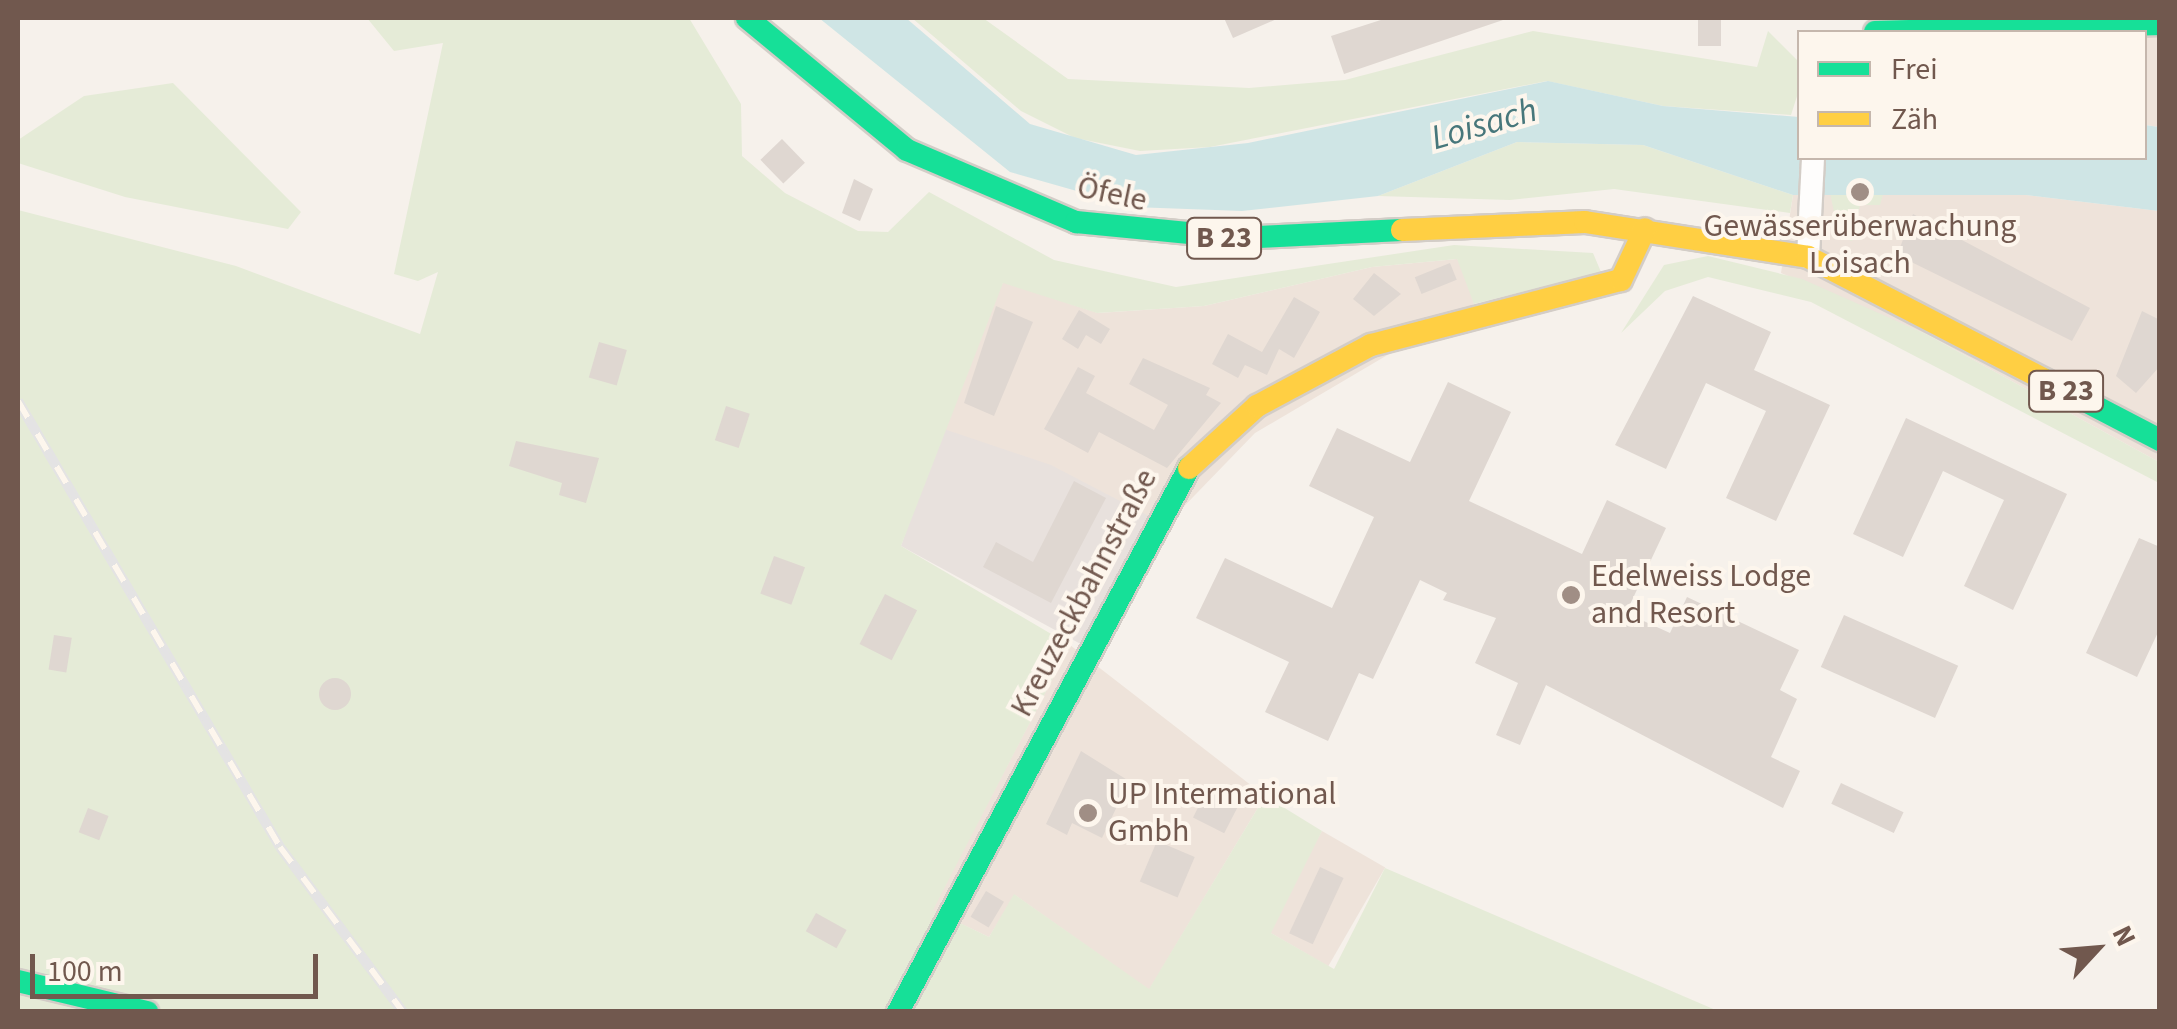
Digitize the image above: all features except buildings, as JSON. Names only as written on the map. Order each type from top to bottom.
[{"type":"street","name":"Öfele","points":[[747,18],[907,150],[1076,222],[1238,238],[1448,225],[1644,229]]},
{"type":"street","points":[[1946,30],[2160,24]]},
{"type":"street","points":[[1808,258],[1813,160]]},
{"type":"street","name":"B 23","points":[[1644,229],[1808,258],[2160,440]]},
{"type":"street","name":"Kreuzeckbahnstraße","points":[[898,1012],[1191,465],[1257,406],[1371,345],[1622,280],[1644,229]]},
{"type":"street","points":[[18,981],[147,1012]]},
{"type":"shaded area","points":[[2159,22],[2159,127],[2147,125],[2147,30]]},
{"type":"shaded area","points":[[1830,190],[2026,195],[2159,211],[2159,462],[1928,335],[1781,273],[1793,195]]},
{"type":"shaded area","points":[[1457,259],[1472,278],[1474,304],[1255,433],[1166,525],[941,428],[1003,282],[1098,313],[1204,306],[1372,267]]},
{"type":"shaded area","points":[[941,428],[1051,465],[1166,525],[1099,654],[901,546]]},
{"type":"shaded area","points":[[1070,645],[1265,796],[1149,990],[1015,895],[989,937],[932,910]]},
{"type":"shaded area","points":[[1322,831],[1385,868],[1328,966],[1265,930]]},
{"type":"green space","points":[[367,18],[689,18],[741,104],[742,156],[785,193],[858,231],[888,232],[929,192],[1054,260],[1176,287],[1454,245],[1593,253],[1601,272],[1474,304],[1457,259],[1372,267],[1204,306],[1097,313],[1003,283],[901,546],[1070,645],[933,910],[989,937],[1014,894],[1149,989],[1265,796],[1322,831],[1271,933],[1334,969],[1385,868],[1718,1011],[18,1011],[18,210],[236,266],[420,334],[438,272],[418,281],[394,274],[443,43],[394,51]]},
{"type":"green space","points":[[912,18],[983,18],[1068,79],[1249,88],[1345,80],[1533,31],[1757,67],[1768,31],[1797,60],[1797,96],[1791,115],[1663,106],[1547,81],[1210,147],[1140,151],[1075,138],[1021,111]]},
{"type":"green space","points":[[173,83],[301,212],[288,229],[125,197],[18,163],[18,140],[84,96]]},
{"type":"green space","points":[[1517,142],[1643,145],[1793,195],[1790,213],[1614,189],[1510,200],[1378,196]]},
{"type":"green space","points":[[1884,191],[1880,205],[1860,205],[1852,241],[1839,236],[1830,193]]},
{"type":"green space","points":[[1708,256],[1802,279],[1928,335],[2159,462],[2159,483],[1811,302],[1708,277],[1665,291],[1621,333],[1664,265]]},
{"type":"water","name":"Loisach","points":[[819,18],[906,18],[1030,124],[1136,155],[1248,143],[1548,81],[1663,106],[1797,117],[1797,160],[2147,160],[2147,125],[2159,127],[2159,211],[2026,195],[1793,195],[1643,145],[1517,142],[1378,196],[1242,211],[1133,207],[1010,172]]},
{"type":"railway","points":[[18,401],[280,847],[403,1012]]},
{"type":"traffic: fast","points":[[747,18],[907,150],[1076,222],[1238,238],[1402,230]]},
{"type":"traffic: fast","points":[[1946,30],[2160,24]]},
{"type":"traffic: fast","points":[[2045,380],[2160,440]]},
{"type":"traffic: fast","points":[[898,1012],[1189,468]]},
{"type":"traffic: fast","points":[[18,981],[147,1012]]},
{"type":"traffic: slow","points":[[1402,230],[1585,222],[1808,257],[2045,380]]},
{"type":"traffic: slow","points":[[1189,468],[1257,406],[1371,345],[1621,280],[1645,229]]},
{"type":"place","name":"Gewässerüberwachung Loisach","points":[[1860,192]]},
{"type":"place","name":"Edelweiss Lodge and Resort","points":[[1571,595]]},
{"type":"place","name":"UP Intermational Gmbh","points":[[1088,813]]}]
